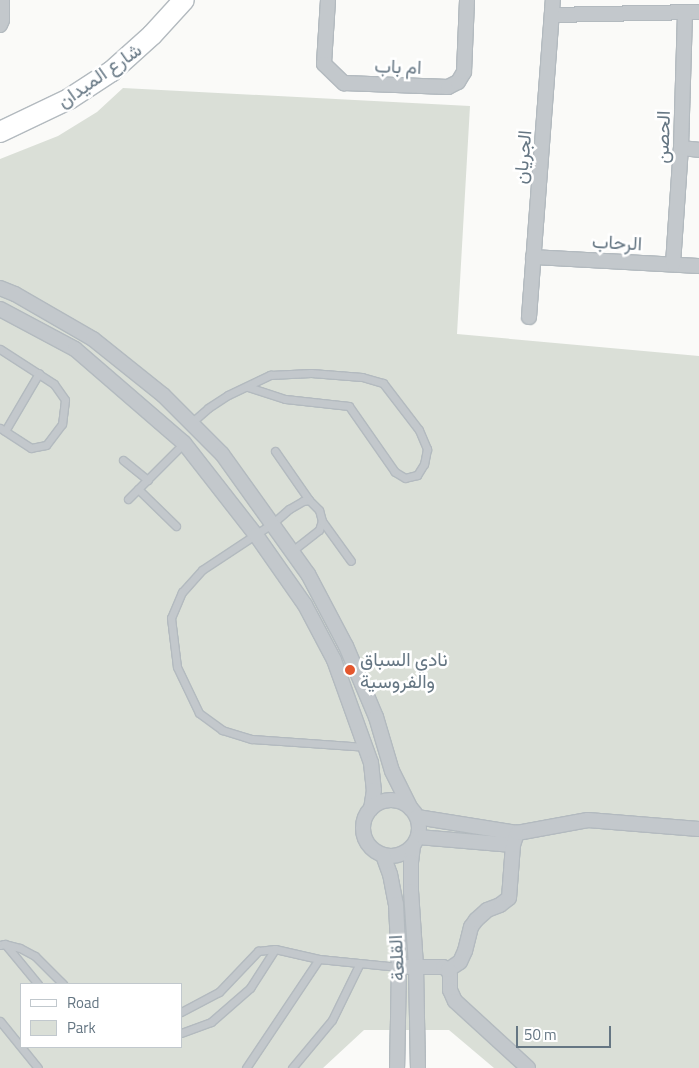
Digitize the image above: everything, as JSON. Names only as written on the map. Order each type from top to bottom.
[{"type":"street","points":[[0,25],[2,20],[2,0]]},
{"type":"street","name":"شارع الميدان","points":[[0,132],[45,112],[112,71],[152,36],[184,0]]},
{"type":"street","name":"ام باب","points":[[328,0],[324,64],[344,83],[448,87],[458,82],[464,72],[467,0]]},
{"type":"street","name":"الجريان","points":[[529,317],[553,0]]},
{"type":"street","name":"الحصن","points":[[673,264],[681,148],[684,12]]},
{"type":"street","points":[[552,15],[699,12]]},
{"type":"street","points":[[681,148],[699,150]]},
{"type":"street","name":"الرحاب","points":[[533,257],[699,266]]},
{"type":"street","points":[[0,288],[15,294],[93,340],[163,395],[222,454],[308,574],[346,646],[376,717],[392,771],[414,813],[416,841]]},
{"type":"street","points":[[0,309],[74,349],[180,439],[256,534],[305,605],[334,660],[371,764],[374,790],[371,809],[365,819],[364,830],[370,845],[383,855],[394,856],[405,853],[416,841],[515,839],[588,820],[699,829]]},
{"type":"street","points":[[180,439],[191,423]]},
{"type":"street","points":[[371,809],[380,803],[391,800],[402,802],[414,813],[515,839]]},
{"type":"street","points":[[448,970],[460,962],[471,928],[476,920],[487,910],[500,905],[509,898],[515,839]]},
{"type":"street","name":"القلعة","points":[[416,841],[411,862],[411,891],[416,966],[418,1068]]},
{"type":"street","name":"القلعة","points":[[383,855],[390,874],[396,904],[399,967],[397,1068]]},
{"type":"street","points":[[399,967],[443,967],[448,970]]},
{"type":"street","points":[[448,970],[450,990],[455,1001],[528,1068]]},
{"type":"lane","points":[[0,349],[39,373],[54,384],[65,400],[62,424],[46,445],[32,448],[2,430],[39,373]]},
{"type":"lane","points":[[191,423],[208,408],[247,387],[270,375],[292,372],[337,374],[383,383],[419,430],[427,449],[424,464],[417,475],[405,478],[395,472],[349,406],[285,399],[247,387]]},
{"type":"lane","points":[[128,499],[148,480],[180,439]]},
{"type":"lane","points":[[275,451],[309,500],[319,510],[322,521],[351,561]]},
{"type":"lane","points":[[123,460],[148,480]]},
{"type":"lane","points":[[138,489],[176,526]]},
{"type":"lane","points":[[309,500],[303,501],[289,509],[273,523],[202,570],[182,592],[171,618],[177,667],[199,713],[222,730],[252,739],[366,748]]},
{"type":"lane","points":[[292,551],[315,534],[322,521]]},
{"type":"lane","points":[[2,945],[37,983]]},
{"type":"lane","points":[[2,945],[20,948],[35,956],[63,983]]},
{"type":"lane","points":[[182,1011],[219,992],[258,951],[275,949],[359,965],[399,967]]},
{"type":"lane","points":[[182,1033],[211,1022],[250,988],[275,949]]},
{"type":"lane","points":[[246,1068],[320,959]]},
{"type":"lane","points":[[292,1068],[332,1020],[359,965]]},
{"type":"lane","points":[[0,1021],[20,1046]]},
{"type":"lane","points":[[22,1048],[38,1068]]},
{"type":"green space","name":"نادي السباق والفروسية","points":[[123,88],[470,106],[457,334],[699,356],[699,1068],[494,1068],[449,1030],[364,1030],[323,1068],[0,1068],[0,159],[58,136],[97,112]]},
{"type":"place","name":"نادي السباق والفروسية","points":[[350,670]]}]
